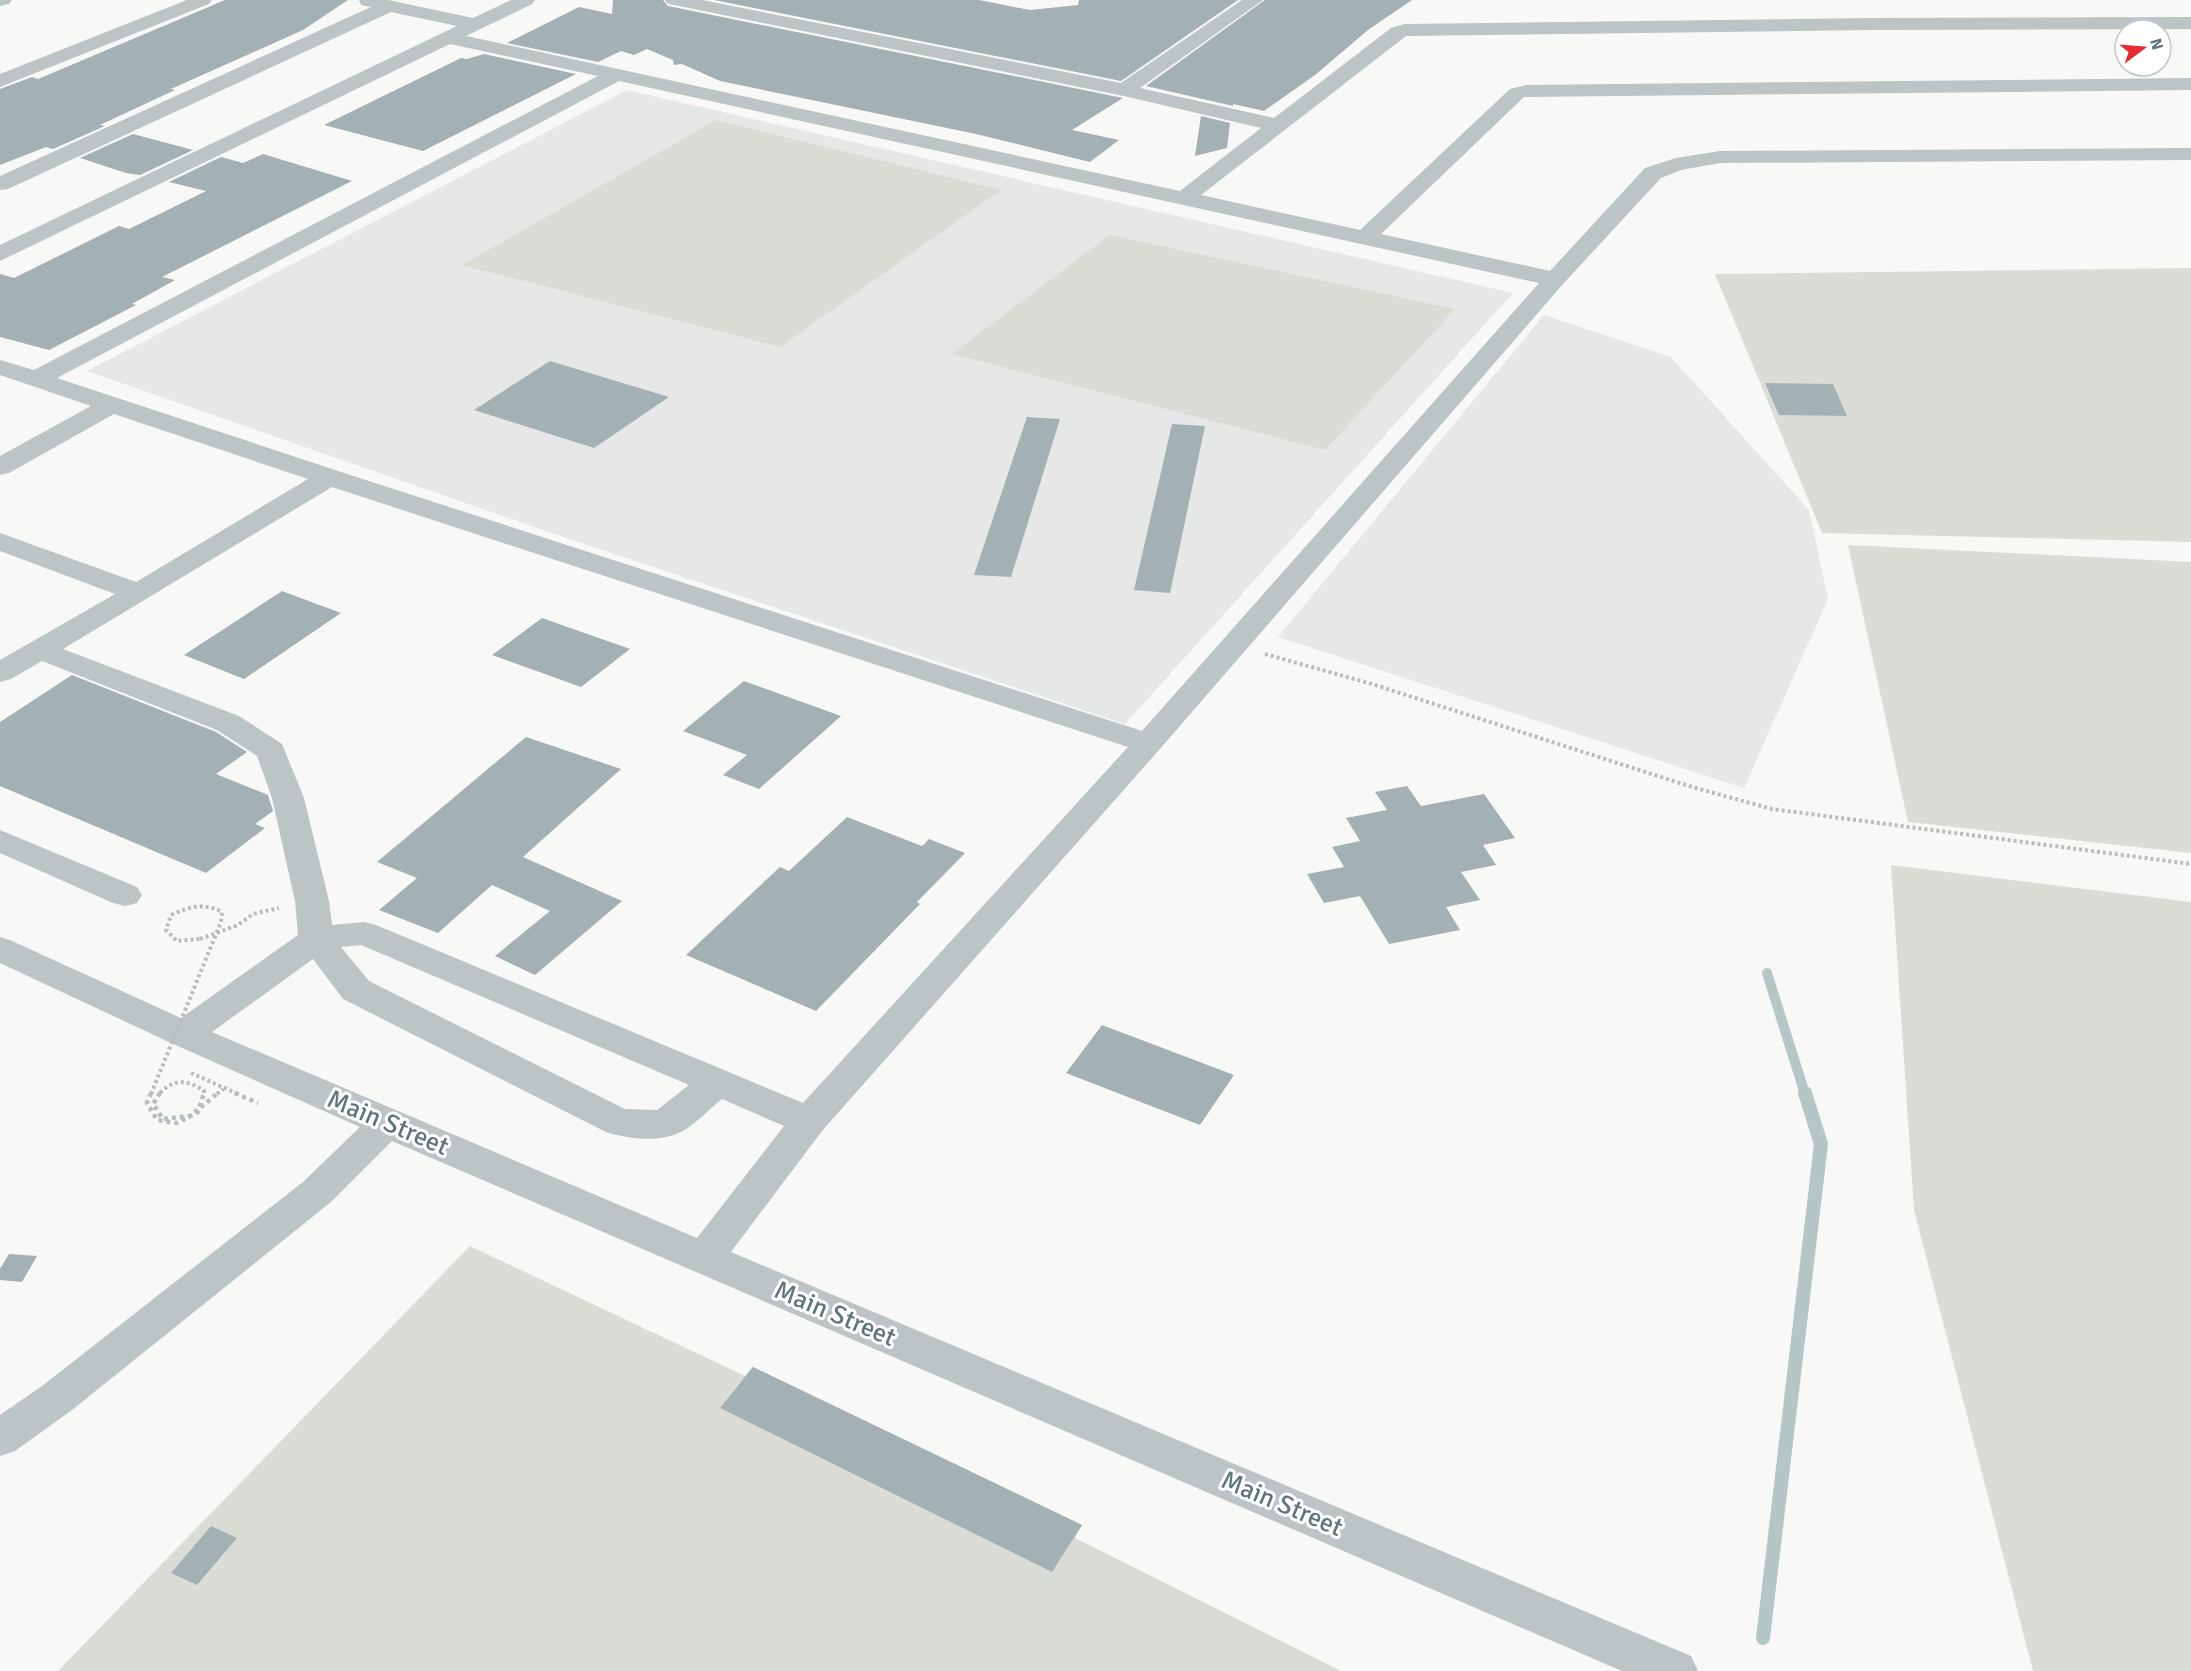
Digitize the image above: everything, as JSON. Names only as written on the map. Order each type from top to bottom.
[{"type":"street","points":[[0,81],[203,0]]},
{"type":"street","points":[[363,0],[474,24]]},
{"type":"street","points":[[4,249],[526,0]]},
{"type":"street","points":[[674,0],[1124,90],[1276,125]]},
{"type":"street","points":[[1124,90],[1254,0]]},
{"type":"street","points":[[0,183],[390,6]]},
{"type":"street","points":[[1858,8],[1871,24]]},
{"type":"street","points":[[2034,8],[2048,24]]},
{"type":"street","points":[[1488,9],[1497,28]]},
{"type":"street","points":[[1677,9],[1688,26]]},
{"type":"street","points":[[1185,197],[1398,32],[1413,29],[2191,23]]},
{"type":"street","points":[[449,38],[1555,279]]},
{"type":"street","points":[[38,378],[615,75]]},
{"type":"street","points":[[1364,238],[1517,93],[1526,91],[2191,84]]},
{"type":"street","points":[[704,1258],[809,1121],[1148,743],[1555,279],[1653,173],[1676,164],[1720,157],[2191,154]]},
{"type":"street","points":[[0,367],[329,477],[1148,743]]},
{"type":"street","points":[[0,467],[113,404]]},
{"type":"street","points":[[0,672],[138,593],[329,477]]},
{"type":"street","points":[[0,541],[138,593]]},
{"type":"street","points":[[39,650],[228,723],[272,751],[288,798],[312,901],[316,939],[356,990],[619,1122],[652,1125],[668,1122],[718,1082]]},
{"type":"street","points":[[0,840],[125,896]]},
{"type":"street","points":[[184,1034],[316,939],[364,933],[809,1121]]},
{"type":"street","name":"Main Street","points":[[0,949],[184,1034],[387,1123],[1674,1671]]},
{"type":"street","points":[[0,1438],[57,1398],[318,1192],[387,1123]]},
{"type":"path","points":[[1232,645],[1372,684],[1681,783],[1772,808],[2191,864]]},
{"type":"path","points":[[224,1089],[190,1116],[163,1119],[153,1104],[169,1084],[192,1082],[204,1091],[198,1113],[177,1123],[157,1120],[147,1103],[221,922],[222,912],[213,906],[192,906],[171,915],[166,930],[177,941],[200,939],[238,926],[254,914],[312,901]]},
{"type":"shaded area","points":[[627,90],[1513,293],[1125,724],[560,536],[87,371]]},
{"type":"shaded area","points":[[716,120],[1001,190],[780,347],[462,265]]},
{"type":"shaded area","points":[[1110,235],[1455,309],[1325,450],[952,354]]},
{"type":"shaded area","points":[[2191,268],[2191,542],[1822,533],[1715,274]]},
{"type":"shaded area","points":[[1544,315],[1671,357],[1809,510],[1828,599],[1744,788],[1278,637]]},
{"type":"shaded area","points":[[1848,545],[2191,562],[2191,853],[1908,822]]},
{"type":"shaded area","points":[[1891,865],[2191,902],[2191,1671],[2033,1671],[1914,1210]]},
{"type":"shaded area","points":[[470,1246],[745,1376],[753,1367],[1082,1525],[1075,1538],[1341,1671],[58,1671]]},
{"type":"building","points":[[225,0],[348,0],[303,30],[171,89],[175,90],[100,125],[105,126],[53,149],[46,147],[0,165],[0,89],[32,77],[38,79]]},
{"type":"building","points":[[613,0],[663,0],[668,6],[1123,98],[1072,130],[1119,140],[1090,162],[976,134],[720,81],[682,64],[674,65],[673,60],[647,49],[634,55],[621,51],[598,62],[507,43],[579,7],[612,14]]},
{"type":"building","points":[[714,0],[979,0],[1030,10],[1078,5],[1079,0],[1238,0],[1121,81]]},
{"type":"building","points":[[1265,0],[1412,0],[1368,30],[1315,75],[1264,111],[1146,86]]},
{"type":"building","points":[[484,54],[576,74],[423,151],[324,125],[461,58],[467,59]]},
{"type":"building","points":[[1201,116],[1230,123],[1227,148],[1195,156]]},
{"type":"building","points":[[133,134],[193,150],[140,175],[126,173],[80,158]]},
{"type":"building","points":[[263,154],[352,181],[162,277],[175,280],[132,304],[136,305],[49,350],[0,337],[0,274],[14,278],[119,226],[129,229],[206,191],[169,182],[221,157],[243,163]]},
{"type":"building","points":[[550,361],[669,397],[594,448],[474,410]]},
{"type":"building","points":[[1765,383],[1833,384],[1847,416],[1779,415]]},
{"type":"building","points":[[1027,417],[1060,419],[1011,577],[974,575]]},
{"type":"building","points":[[1172,424],[1205,426],[1170,593],[1134,590]]},
{"type":"building","points":[[282,591],[341,613],[244,679],[184,655]]},
{"type":"building","points":[[542,618],[630,649],[581,687],[492,655]]},
{"type":"building","points":[[72,675],[216,732],[247,752],[216,774],[268,795],[273,811],[255,824],[265,828],[206,873],[0,786],[0,722]]},
{"type":"building","points":[[744,681],[841,716],[759,789],[723,775],[747,755],[683,731]]},
{"type":"building","points":[[526,737],[621,769],[523,857],[622,901],[535,975],[495,956],[550,911],[492,885],[438,933],[379,910],[417,878],[377,862]]},
{"type":"building","points":[[1407,786],[1421,806],[1484,794],[1515,838],[1483,845],[1496,865],[1461,872],[1480,900],[1446,907],[1460,930],[1389,944],[1360,896],[1324,903],[1307,874],[1344,867],[1332,847],[1360,841],[1346,818],[1387,810],[1375,792]]},
{"type":"building","points":[[847,817],[922,846],[929,839],[965,853],[917,902],[920,904],[816,1011],[686,955],[780,867],[789,871]]},
{"type":"building","points":[[1102,1025],[1234,1075],[1200,1125],[1066,1073]]},
{"type":"building","points":[[9,1254],[37,1256],[22,1282],[0,1280],[0,1269]]},
{"type":"building","points":[[753,1367],[1082,1525],[1052,1572],[720,1408]]},
{"type":"building","points":[[211,1526],[237,1538],[197,1585],[171,1573]]},
{"type":"waterway","points":[[1767,973],[1805,1094]]},
{"type":"waterway","points":[[1763,1638],[1821,1144],[1805,1093]]}]
